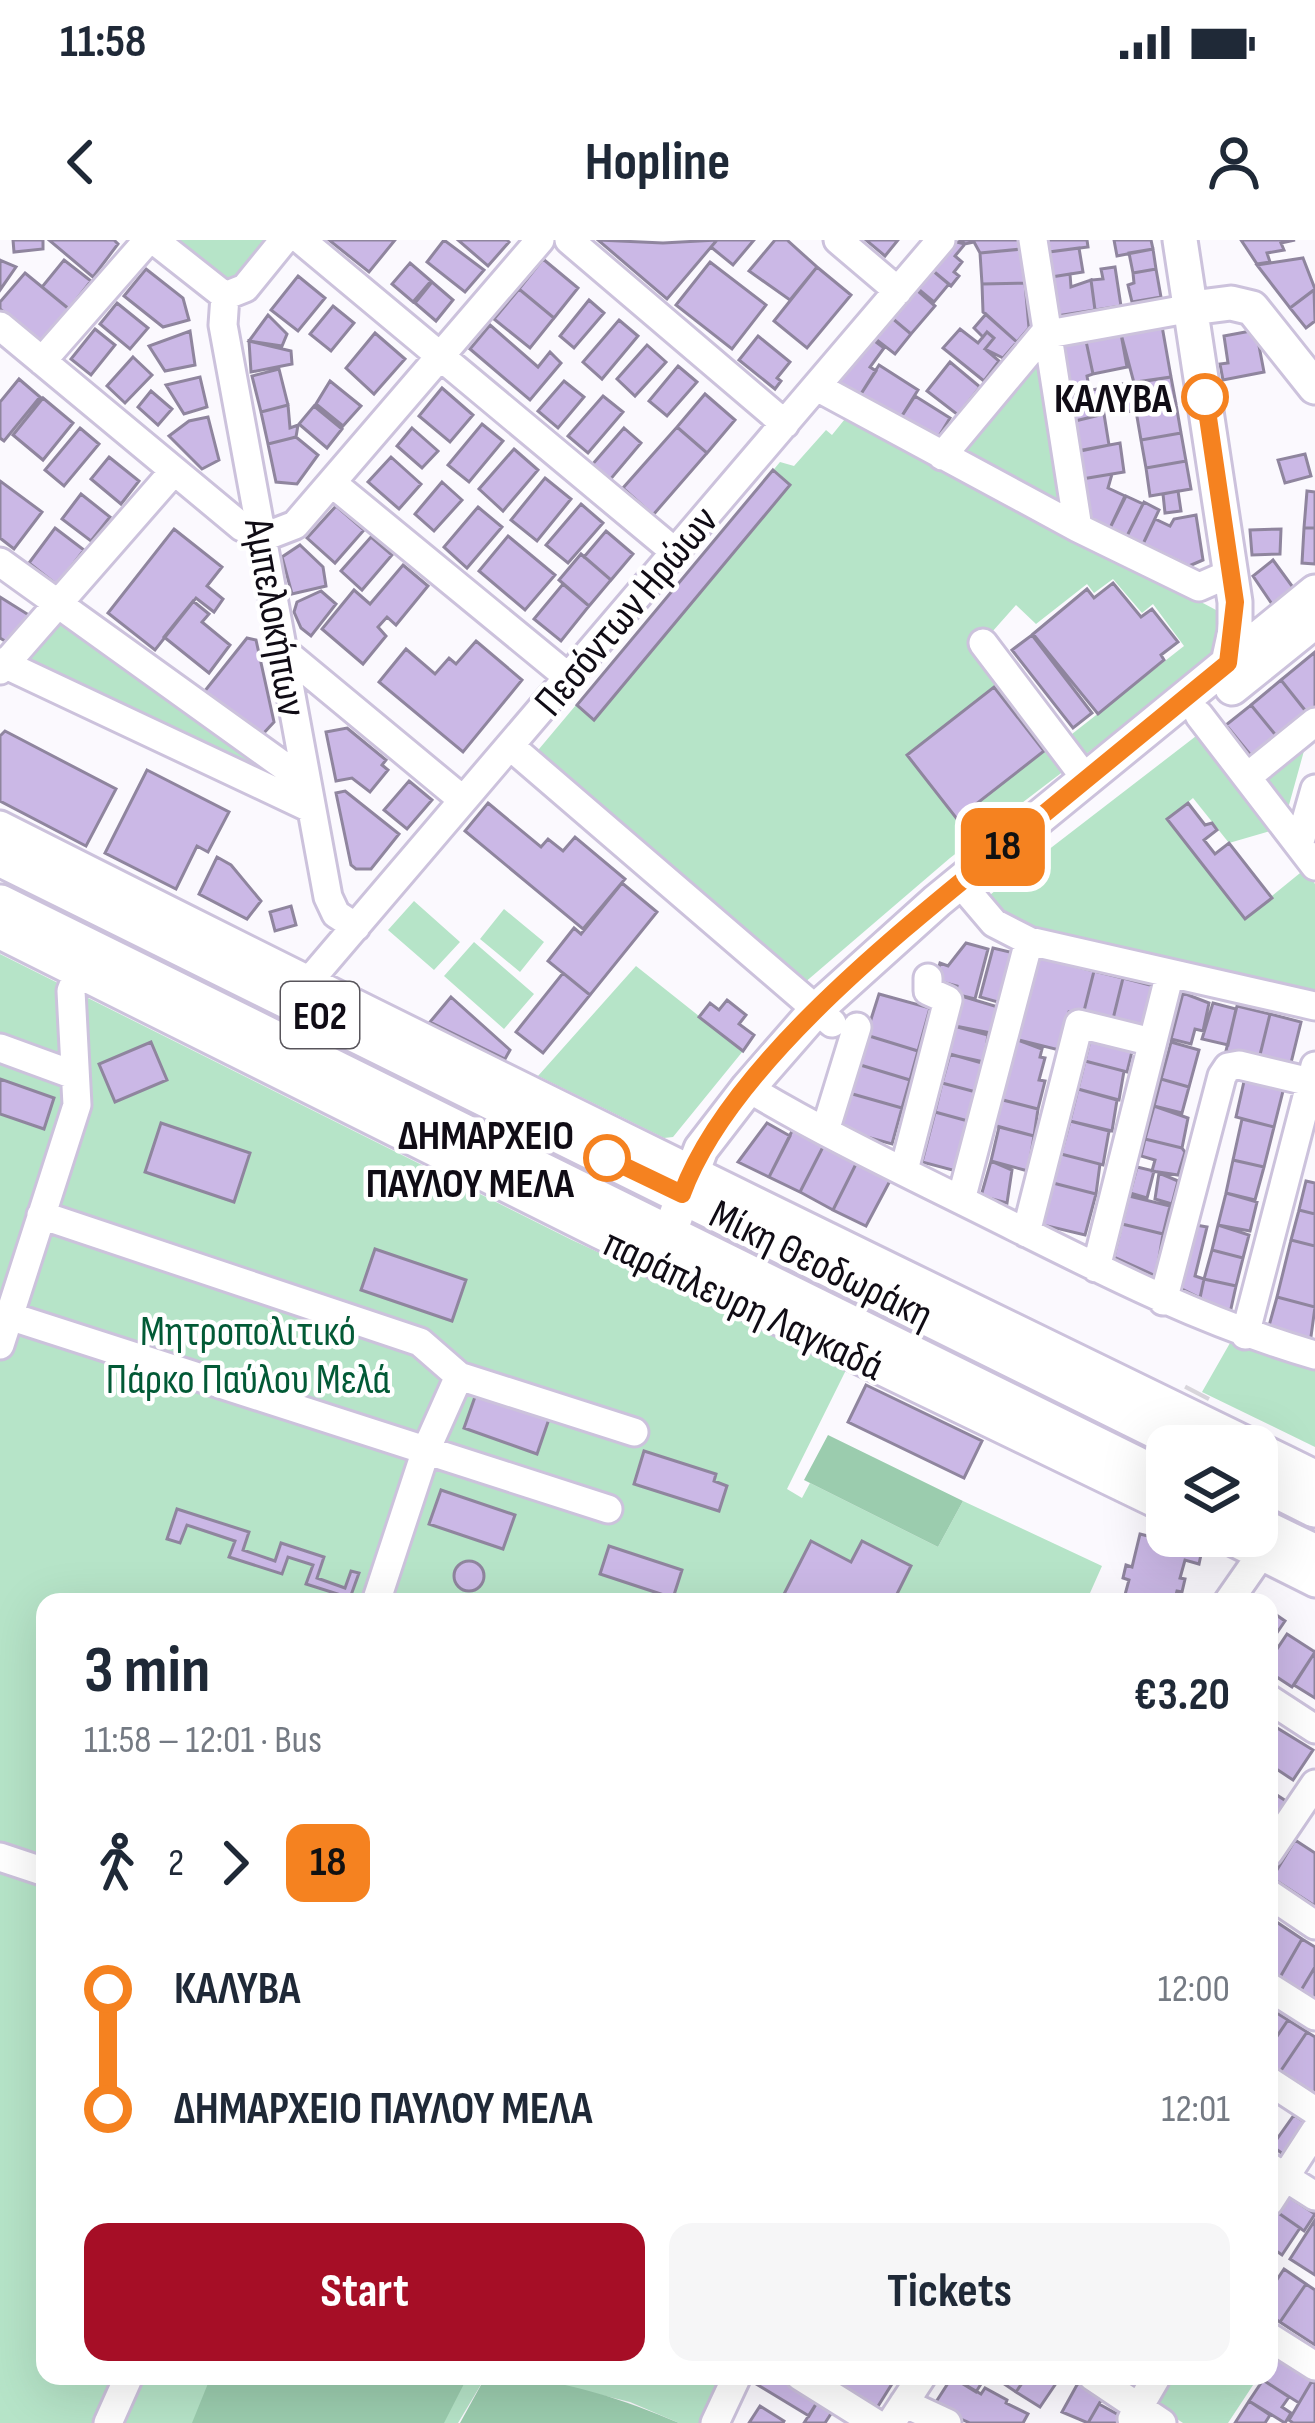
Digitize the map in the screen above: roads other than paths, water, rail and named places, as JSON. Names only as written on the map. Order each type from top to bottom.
[{"type":"highway","name":"Μίκη Θεοδωράκη","points":[[0,856],[696,1187],[1152,1425]]},
{"type":"highway","name":"Μίκη Θεοδωράκη","points":[[0,905],[82,961],[673,1254],[1146,1472]]},
{"type":"highway","points":[[1278,1488],[1315,1507]]},
{"type":"highway","points":[[1278,1546],[1315,1556]]},
{"type":"main road","points":[[1180,240],[1231,573],[1235,616],[1228,663]]},
{"type":"main road","points":[[1192,308],[1199,289],[1197,240]]},
{"type":"main road","points":[[1192,308],[1231,303],[1252,308],[1315,387]]},
{"type":"main road","points":[[1231,573],[1281,634]]},
{"type":"main road","points":[[966,890],[1199,715],[1281,634],[1315,592]]},
{"type":"main road","points":[[673,1254],[696,1187],[700,1149],[1086,778],[1228,663],[1315,621]]},
{"type":"street","points":[[42,361],[151,240],[225,296],[245,288],[284,240]]},
{"type":"street","points":[[301,240],[675,553]]},
{"type":"street","points":[[0,326],[242,527],[264,537],[295,525],[540,240]]},
{"type":"street","points":[[568,240],[785,424]]},
{"type":"street","points":[[838,240],[898,291]]},
{"type":"street","name":"Πεσόντων Ηρώων","points":[[309,981],[941,240]]},
{"type":"street","points":[[1033,240],[1078,528]]},
{"type":"street","name":"Αμπελοκήπων","points":[[225,296],[223,325],[328,897],[336,914],[356,927]]},
{"type":"street","points":[[942,456],[1047,333],[1192,308]]},
{"type":"street","points":[[817,387],[1078,528],[1199,587],[1231,573]]},
{"type":"street","points":[[174,471],[2,666],[308,795]]},
{"type":"street","points":[[332,483],[568,677]]},
{"type":"street","points":[[0,562],[308,795]]},
{"type":"street","points":[[982,643],[1086,778]]},
{"type":"street","points":[[282,650],[463,800]]},
{"type":"street","points":[[1199,715],[1307,855]]},
{"type":"street","points":[[1247,777],[1315,722]]},
{"type":"street","points":[[510,746],[835,1020],[825,1131]]},
{"type":"street","points":[[1307,855],[1315,789]]},
{"type":"street","points":[[0,825],[309,981],[696,1187],[828,1234],[1315,1474]]},
{"type":"street","points":[[966,890],[994,923],[1029,941],[1315,1006]]},
{"type":"street","points":[[0,935],[82,961],[71,991],[77,1105],[0,1345]]},
{"type":"street","points":[[961,1200],[1029,941]]},
{"type":"street","points":[[1096,1268],[1170,973]]},
{"type":"street","points":[[904,1170],[948,1000],[928,991],[928,978]]},
{"type":"street","points":[[1026,1232],[1079,1024],[1152,1042]]},
{"type":"street","points":[[0,1048],[74,1075]]},
{"type":"street","points":[[1163,1301],[1228,1067],[1314,1077],[1245,1335]]},
{"type":"street","points":[[757,1093],[1163,1301],[1245,1335],[1314,1353]]},
{"type":"street","points":[[41,1215],[420,1342],[459,1376],[634,1432]]},
{"type":"street","name":"παράπλευρη Λαγκαδά","points":[[673,1254],[1146,1498]]},
{"type":"street","points":[[9,1316],[608,1509]]},
{"type":"street","points":[[379,1593],[426,1450],[459,1376]]},
{"type":"street","points":[[1278,1555],[1315,1582]]},
{"type":"street","points":[[1233,1593],[1251,1557]]},
{"type":"street","points":[[1278,1705],[1315,1729]]},
{"type":"street","points":[[1278,1845],[1304,1823],[1315,1784]]},
{"type":"street","points":[[0,1857],[36,1869]]},
{"type":"street","points":[[1278,1900],[1315,1925]]},
{"type":"street","points":[[1278,1993],[1315,2017]]},
{"type":"street","points":[[1278,2087],[1315,2110]]},
{"type":"street","points":[[1278,2171],[1315,2131]]},
{"type":"street","points":[[1278,2173],[1315,2196]]},
{"type":"street","points":[[1278,2343],[1315,2366]]},
{"type":"street","points":[[108,2423],[125,2385]]},
{"type":"street","points":[[715,2423],[733,2385]]},
{"type":"street","points":[[814,2385],[874,2423]]},
{"type":"street","points":[[916,2385],[898,2413],[947,2423]]},
{"type":"street","points":[[1103,2385],[1144,2418],[1154,2385]]},
{"type":"tunnel","points":[[1180,1425],[1198,1391]]},
{"type":"place","name":"ΚΑΛΥΒΑ","points":[[1205,397]]},
{"type":"place","name":"ΔΗΜΑΡΧΕΙΟ ΠΑΥΛΟΥ ΜΕΛΑ","points":[[607,1158]]},
{"type":"park label","name":"Μητροπολιτικό Πάρκο Παύλου Μελά","points":[[248,1354]]}]
